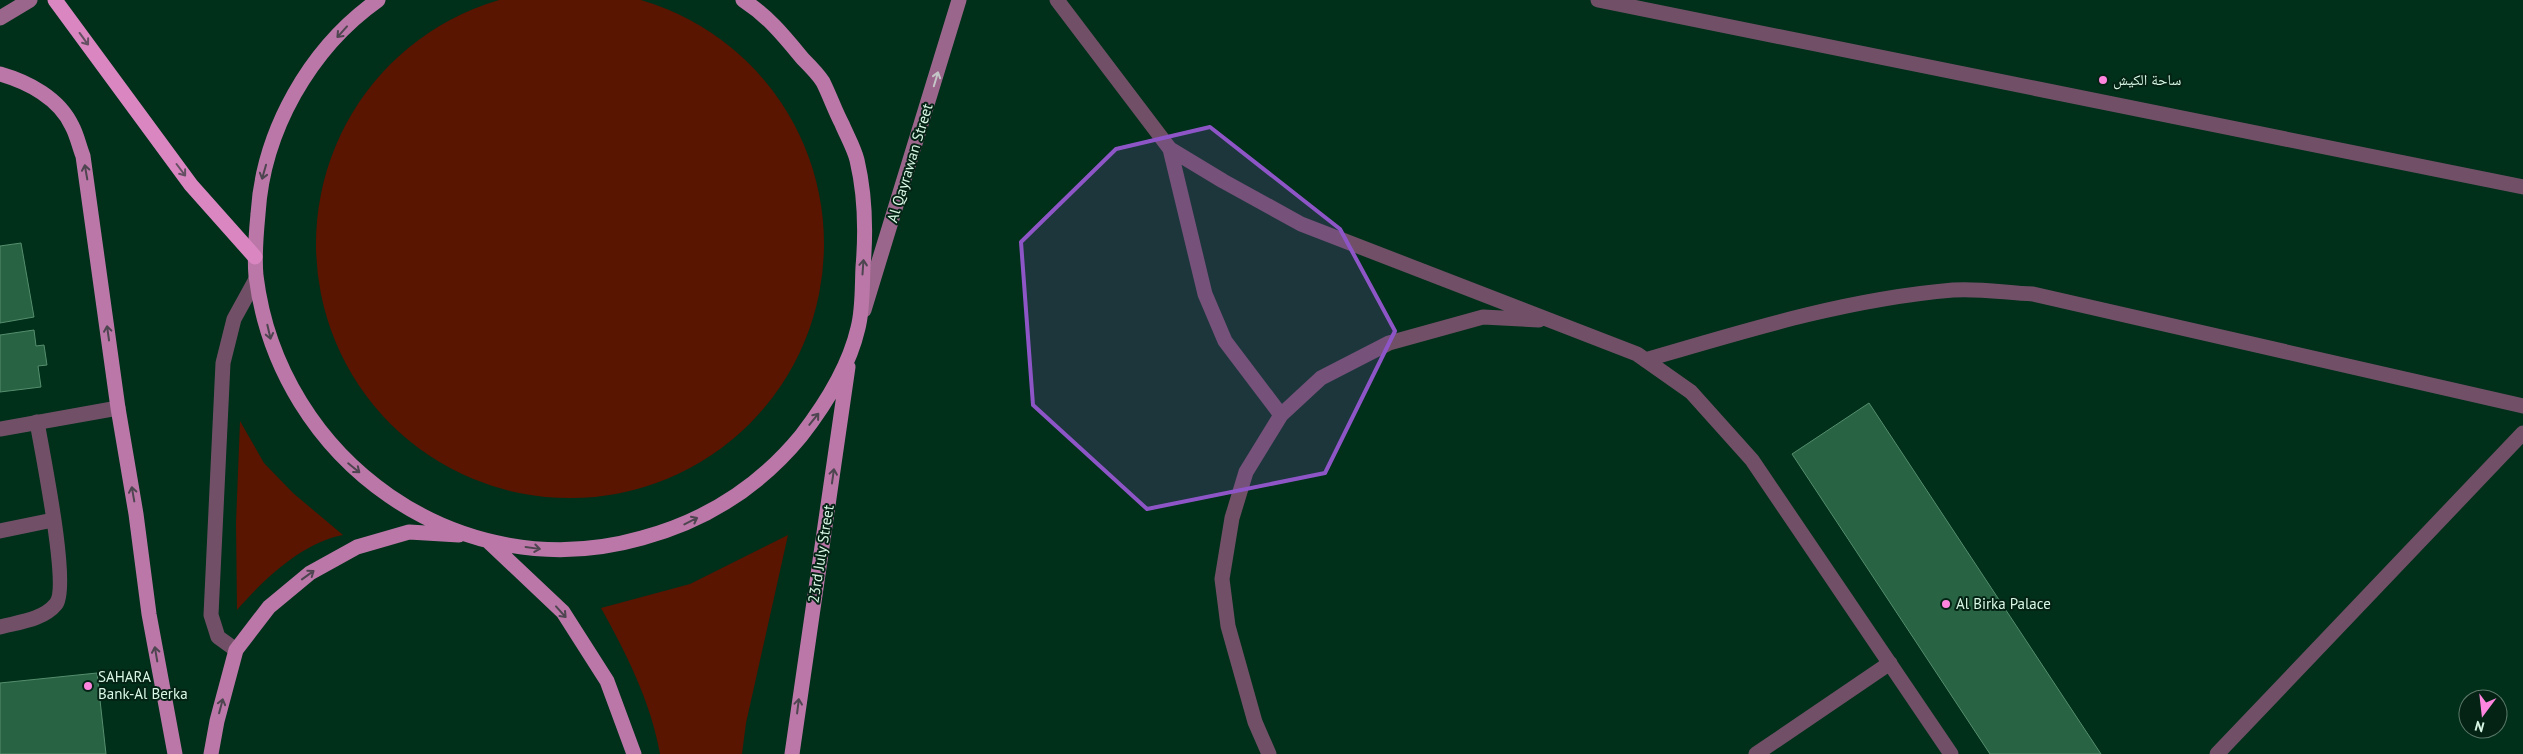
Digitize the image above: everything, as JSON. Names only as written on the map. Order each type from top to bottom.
[{"type":"highway","points":[[56,0],[192,185],[255,257]]},
{"type":"main road","points":[[0,18],[30,0]]},
{"type":"main road","points":[[378,0],[357,14],[312,65],[278,124],[259,189],[255,257],[256,279],[272,347],[304,410],[348,464],[404,507],[468,536],[489,542],[552,551],[615,546],[676,529],[732,500],[781,460],[821,411],[849,355],[859,326],[866,232],[857,157],[822,80],[766,15],[743,0]]},
{"type":"main road","name":"Al Qayrawan Street","points":[[859,326],[959,0]]},
{"type":"main road","points":[[0,74],[37,89],[54,103],[72,124],[83,156],[149,614],[175,754]]},
{"type":"main road","name":"23rd July Street","points":[[792,754],[849,355]]},
{"type":"main road","points":[[211,754],[217,721],[236,650],[269,607],[310,573],[357,548],[409,532],[468,536]]},
{"type":"main road","points":[[489,542],[563,612],[607,681],[634,754]]},
{"type":"street","points":[[1057,0],[1170,149],[1301,224],[1637,354],[1691,392],[1752,460],[1951,754]]},
{"type":"street","points":[[1598,0],[2523,187]]},
{"type":"street","points":[[1170,149],[1205,294],[1225,341],[1281,414]]},
{"type":"street","points":[[236,650],[218,637],[211,615],[222,386],[227,341],[234,319],[256,279]]},
{"type":"street","points":[[1645,360],[1782,319],[1868,300],[1955,290],[2033,294],[2523,406]]},
{"type":"street","points":[[1269,754],[1255,722],[1228,626],[1222,579],[1232,518],[1246,472],[1281,414],[1322,378],[1389,343],[1483,317],[1554,321]]},
{"type":"street","points":[[0,429],[118,408]]},
{"type":"street","points":[[0,627],[39,617],[57,604],[61,595],[60,567],[37,422]]},
{"type":"street","points":[[2217,754],[2523,433]]},
{"type":"street","points":[[0,531],[53,520]]},
{"type":"street","points":[[1756,754],[1890,663]]},
{"type":"highlighted area","points":[[1210,127],[1340,229],[1395,331],[1325,473],[1147,509],[1033,405],[1021,242],[1116,149]]},
{"type":"shaded area","points":[[570,-10],[620,-5],[667,9],[711,33],[750,64],[781,103],[805,147],[819,194],[824,244],[819,294],[805,341],[781,385],[750,424],[711,455],[667,479],[620,493],[570,498],[520,493],[473,479],[429,455],[390,424],[359,385],[335,341],[321,294],[316,244],[321,194],[335,147],[359,103],[390,64],[429,33],[473,9],[520,-5]]},
{"type":"shaded area","points":[[240,421],[264,463],[293,493],[343,535],[313,545],[299,554],[271,575],[237,610],[236,523]]},
{"type":"shaded area","points":[[788,535],[746,723],[742,754],[660,754],[644,697],[620,642],[601,608],[690,584]]},
{"type":"building","points":[[21,243],[34,317],[0,323],[0,246]]},
{"type":"building","points":[[34,330],[36,346],[44,345],[47,365],[38,366],[41,387],[0,392],[0,335]]},
{"type":"building","name":"Al Birka Palace","points":[[1869,403],[2101,754],[1990,754],[1792,454]]},
{"type":"building","points":[[97,673],[106,754],[0,754],[0,683]]},
{"type":"place","name":"ساحة الكيش","points":[[2103,80]]},
{"type":"place","name":"Al Birka Palace","points":[[1946,604]]},
{"type":"place","name":"SAHARA Bank-Al Berka","points":[[88,686]]}]
